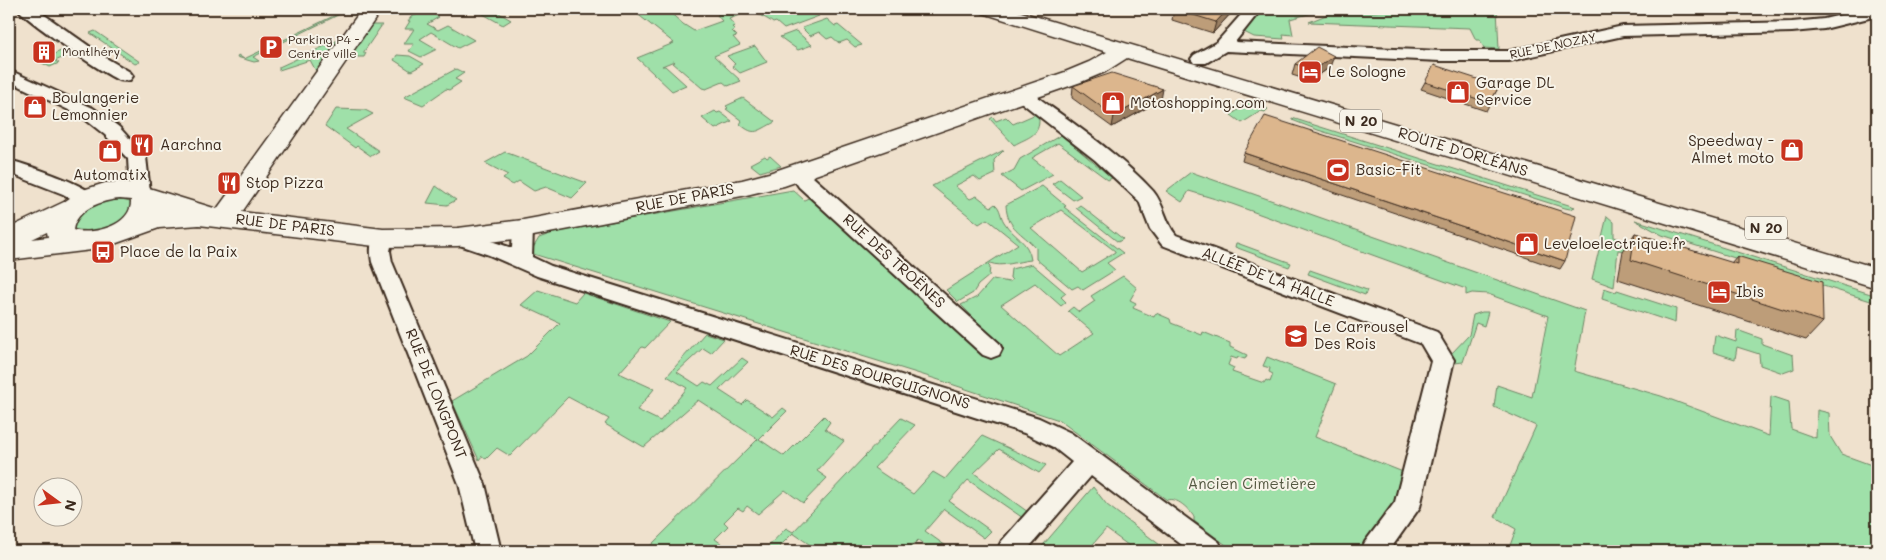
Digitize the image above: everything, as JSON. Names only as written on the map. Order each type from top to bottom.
[{"type":"main road","points":[[224,218],[372,9]]},
{"type":"main road","name":"ROUTE D'ORLÉANS","points":[[990,9],[1877,278]]},
{"type":"main road","name":"ROUTE D'ORLÉANS","points":[[1038,9],[1877,261]]},
{"type":"main road","name":"RUE DE PARIS","points":[[126,229],[157,219],[199,216],[383,238],[458,237],[523,229],[742,188],[799,172],[1023,95],[1097,67],[1125,50]]},
{"type":"main road","points":[[9,239],[81,203],[115,190],[127,190],[142,194],[146,203],[144,211],[137,220],[126,229],[103,239],[9,252]]},
{"type":"main road","name":"RUE DE PARIS","points":[[142,194],[191,210],[224,218]]},
{"type":"main road","points":[[79,243],[67,240],[60,235],[59,226],[64,217],[81,203]]},
{"type":"street","points":[[26,9],[100,62],[124,76]]},
{"type":"street","points":[[1200,59],[1224,46],[1232,33],[1257,9]]},
{"type":"street","name":"RUE DE NOZAY","points":[[1224,46],[1424,55],[1509,56],[1624,31],[1792,27],[1824,24],[1877,11]]},
{"type":"street","points":[[9,75],[87,112],[112,131],[137,157],[142,194]]},
{"type":"street","name":"ALLÉE DE LA HALLE","points":[[1023,95],[1120,171],[1149,198],[1161,232],[1169,240],[1429,338],[1443,363],[1418,468],[1407,507],[1374,551]]},
{"type":"street","points":[[9,166],[70,189],[81,203]]},
{"type":"street","name":"RUE DES TROËNES","points":[[799,172],[801,177],[991,349]]},
{"type":"street","points":[[521,262],[523,229]]},
{"type":"street","name":"RUE DES BOURGUIGNONS","points":[[458,237],[496,250],[521,262],[1031,425],[1062,440],[1210,551]]},
{"type":"street","name":"RUE DE LONGPONT","points":[[383,238],[380,251],[382,262],[472,484],[488,551]]},
{"type":"street","points":[[1010,551],[1089,460]]},
{"type":"green space","points":[[348,9],[361,9],[353,15],[346,11],[253,57],[259,61],[254,62],[237,57],[238,55],[244,59]]},
{"type":"green space","points":[[474,9],[492,9],[511,20],[503,25]]},
{"type":"green space","points":[[631,9],[666,9],[694,31],[722,21],[717,15],[737,9],[742,14],[729,19],[735,26],[732,27],[735,30],[732,31],[737,36],[733,37],[740,45],[714,56],[741,81],[728,86],[723,82],[706,89],[702,88],[673,63],[674,61],[662,66],[665,66],[686,85],[672,91],[637,58],[674,43]]},
{"type":"green space","points":[[810,9],[819,16],[784,29],[776,22],[773,23],[753,10]]},
{"type":"green space","points":[[1267,9],[1323,10],[1290,19],[1293,35],[1283,34],[1284,39],[1254,37],[1244,32],[1254,19]]},
{"type":"green space","points":[[1410,9],[1497,9],[1499,49],[1484,48],[1480,40],[1476,40],[1470,28],[1309,22],[1331,13]]},
{"type":"green space","points":[[427,10],[439,17],[427,24],[438,30],[448,25],[474,40],[458,48],[431,32],[420,39],[437,49],[421,57],[409,51],[414,44],[404,44],[414,29],[405,29],[410,21],[408,21],[411,17]]},
{"type":"green space","points":[[827,19],[835,26],[838,25],[862,45],[855,47],[847,40],[839,43],[832,37],[827,39],[819,32],[810,36],[802,28]]},
{"type":"green space","points":[[371,25],[382,25],[363,53],[366,53],[364,57],[349,57]]},
{"type":"green space","points":[[95,31],[140,62],[135,64],[90,33]]},
{"type":"green space","points":[[796,31],[812,45],[798,50],[780,37]]},
{"type":"green space","points":[[340,39],[317,73],[310,60],[279,70],[279,67]]},
{"type":"green space","points":[[755,46],[767,62],[740,73],[732,66],[735,64],[727,56]]},
{"type":"green space","points":[[70,47],[76,52],[55,61],[59,63],[50,67],[38,61]]},
{"type":"green space","points":[[397,55],[410,56],[424,64],[411,71],[394,60]]},
{"type":"green space","points":[[456,69],[464,73],[455,79],[461,82],[449,90],[446,89],[423,105],[404,97]]},
{"type":"green space","points":[[743,98],[775,122],[756,131],[745,128],[740,124],[742,121],[726,109],[728,108],[726,106]]},
{"type":"green space","points":[[1249,102],[1268,109],[1265,112],[1261,111],[1242,123],[1231,115]]},
{"type":"green space","points":[[336,109],[365,110],[373,114],[346,129],[379,151],[371,156],[357,146],[355,148],[325,126]]},
{"type":"green space","points":[[715,111],[717,113],[720,112],[732,121],[715,129],[702,118]]},
{"type":"green space","points":[[1036,114],[1039,118],[1039,124],[1035,132],[1014,145],[990,119],[993,117],[996,121],[1006,117],[1013,124]]},
{"type":"green space","points":[[1292,118],[1575,207],[1565,208],[1318,130],[1292,120]]},
{"type":"green space","points":[[1061,135],[1112,178],[1108,180],[1058,143],[1032,158],[1053,174],[1021,191],[1002,176],[1014,170],[1020,159]]},
{"type":"green space","points":[[1004,150],[994,160],[995,174],[980,181],[974,176],[955,186],[970,199],[977,196],[991,207],[995,204],[1008,227],[1027,248],[1031,260],[1005,265],[990,263],[988,265],[990,267],[989,276],[978,285],[973,293],[958,302],[946,290],[1018,244],[987,219],[979,224],[932,186]]},
{"type":"green space","points":[[505,152],[587,183],[572,198],[546,187],[534,191],[519,181],[513,185],[503,179],[508,175],[485,163]]},
{"type":"green space","points":[[765,156],[767,158],[770,156],[781,166],[760,172],[750,164]]},
{"type":"green space","points":[[1191,172],[1585,311],[1574,371],[1661,396],[1769,436],[1771,396],[1789,402],[1791,429],[1816,438],[1817,410],[1829,413],[1830,436],[1841,454],[1877,467],[1877,551],[1508,551],[1516,529],[1495,517],[1536,426],[1494,407],[1497,385],[1532,397],[1548,316],[1488,294],[1472,293],[1466,295],[1466,289],[1232,204],[1189,191],[1182,202],[1166,191]]},
{"type":"green space","points":[[1060,179],[1081,196],[1073,200],[1052,184]]},
{"type":"green space","points":[[436,186],[456,200],[447,205],[427,203]]},
{"type":"green space","points":[[1042,186],[1066,206],[1064,207],[1123,253],[1107,263],[1115,270],[1083,290],[1078,286],[1072,289],[1036,259],[1036,248],[1012,225],[1006,205]],"holes":[[[1061,210],[1115,251],[1082,272],[1031,228]]]},
{"type":"green space","name":"Ancien Cimetière","points":[[793,190],[804,200],[811,197],[982,356],[999,343],[961,305],[977,297],[993,279],[1009,282],[1012,280],[1010,278],[1011,269],[1032,264],[1066,293],[1061,297],[1066,302],[1061,306],[1035,283],[1001,305],[1059,356],[1094,333],[1068,311],[1073,307],[1079,312],[1095,301],[1091,296],[1123,276],[1137,288],[1130,300],[1136,303],[1133,308],[1154,317],[1156,313],[1170,319],[1171,323],[1202,335],[1203,332],[1230,343],[1230,347],[1247,355],[1245,359],[1231,357],[1228,365],[1234,368],[1232,372],[1264,383],[1266,380],[1270,382],[1273,374],[1269,372],[1270,368],[1263,366],[1267,357],[1336,384],[1315,437],[1408,474],[1401,503],[1364,551],[1234,551],[1194,521],[1192,514],[1182,504],[1175,500],[1167,500],[1059,420],[936,379],[530,253],[539,238],[555,232]]},
{"type":"green space","points":[[117,199],[130,202],[132,207],[128,218],[102,233],[77,232],[73,229],[79,215],[84,210],[102,202]]},
{"type":"green space","points":[[1080,205],[1123,239],[1118,242],[1076,208]]},
{"type":"green space","points":[[1607,216],[1614,222],[1614,237],[1692,261],[1618,250],[1614,287],[1592,279]]},
{"type":"green space","points":[[1635,220],[1877,296],[1877,303],[1662,235]]},
{"type":"green space","points":[[1236,243],[1291,263],[1289,267],[1235,247]]},
{"type":"green space","points":[[1310,270],[1367,290],[1365,295],[1308,274]]},
{"type":"green space","points":[[1604,288],[1616,292],[1617,290],[1676,309],[1675,323],[1602,299]]},
{"type":"green space","points":[[538,290],[575,302],[583,293],[670,322],[645,348],[642,347],[619,373],[654,389],[637,410],[660,421],[687,388],[667,376],[705,333],[724,339],[711,353],[703,348],[677,372],[699,386],[704,382],[712,386],[742,358],[748,362],[719,390],[742,405],[747,400],[773,417],[783,408],[787,411],[759,439],[784,456],[824,416],[830,422],[825,429],[844,441],[817,471],[827,478],[803,503],[785,490],[758,514],[747,506],[743,511],[738,508],[724,522],[728,526],[715,539],[732,551],[702,551],[695,546],[690,551],[645,551],[758,439],[698,400],[644,447],[605,424],[609,419],[568,397],[510,456],[497,448],[486,459],[482,456],[479,460],[452,401],[527,356],[560,323],[521,305]]},
{"type":"green space","points":[[1488,312],[1484,326],[1476,323],[1463,362],[1455,363],[1451,354],[1469,335],[1473,315]]},
{"type":"green space","points":[[1737,330],[1762,339],[1762,344],[1793,355],[1794,369],[1783,373],[1760,365],[1759,354],[1737,347],[1735,359],[1713,352],[1715,335],[1736,342]]},
{"type":"green space","points":[[901,418],[915,425],[874,468],[913,494],[933,472],[945,479],[982,436],[1046,465],[1039,473],[999,449],[974,473],[1028,512],[1023,518],[968,480],[949,501],[991,531],[984,538],[944,509],[925,531],[953,551],[933,551],[918,540],[907,551],[819,551],[793,533],[775,551],[764,551],[786,528],[793,532]]},
{"type":"green space","points":[[1093,487],[1107,505],[1160,545],[1154,551],[1136,551],[1106,529],[1089,551],[1038,551]]},
{"type":"building","points":[[1174,9],[1228,9],[1216,22]]},
{"type":"building","points":[[1317,47],[1334,56],[1314,70],[1295,64]]},
{"type":"building","points":[[1434,65],[1499,86],[1490,103],[1425,82]]},
{"type":"building","points":[[1112,73],[1163,89],[1114,116],[1073,86]]},
{"type":"building","points":[[1265,116],[1576,216],[1565,261],[1244,153]]},
{"type":"building","points":[[1635,233],[1737,264],[1737,256],[1822,282],[1823,322],[1631,260]]},
{"type":"place","name":"Parking P4 - Centre ville","points":[[271,47]]},
{"type":"place","name":"Montlhéry","points":[[44,52]]},
{"type":"place","name":"Le Sologne","points":[[1310,72]]},
{"type":"place","name":"Garage DL Service","points":[[1458,92]]},
{"type":"place","name":"Motoshopping.com","points":[[1113,103]]},
{"type":"place","name":"Boulangerie Lemonnier","points":[[35,107]]},
{"type":"place","name":"Aarchna","points":[[142,145]]},
{"type":"place","name":"Speedway - Almet moto","points":[[1792,150]]},
{"type":"place","name":"Automatix","points":[[110,151]]},
{"type":"place","name":"Basic-Fit","points":[[1338,170]]},
{"type":"place","name":"Stop Pizza","points":[[229,183]]},
{"type":"place","name":"Leveloelectrique.fr","points":[[1527,244]]},
{"type":"place","name":"Place de la Paix","points":[[103,252]]},
{"type":"place","name":"Ibis","points":[[1719,292]]},
{"type":"place","name":"Le Carrousel Des Rois","points":[[1296,336]]}]
